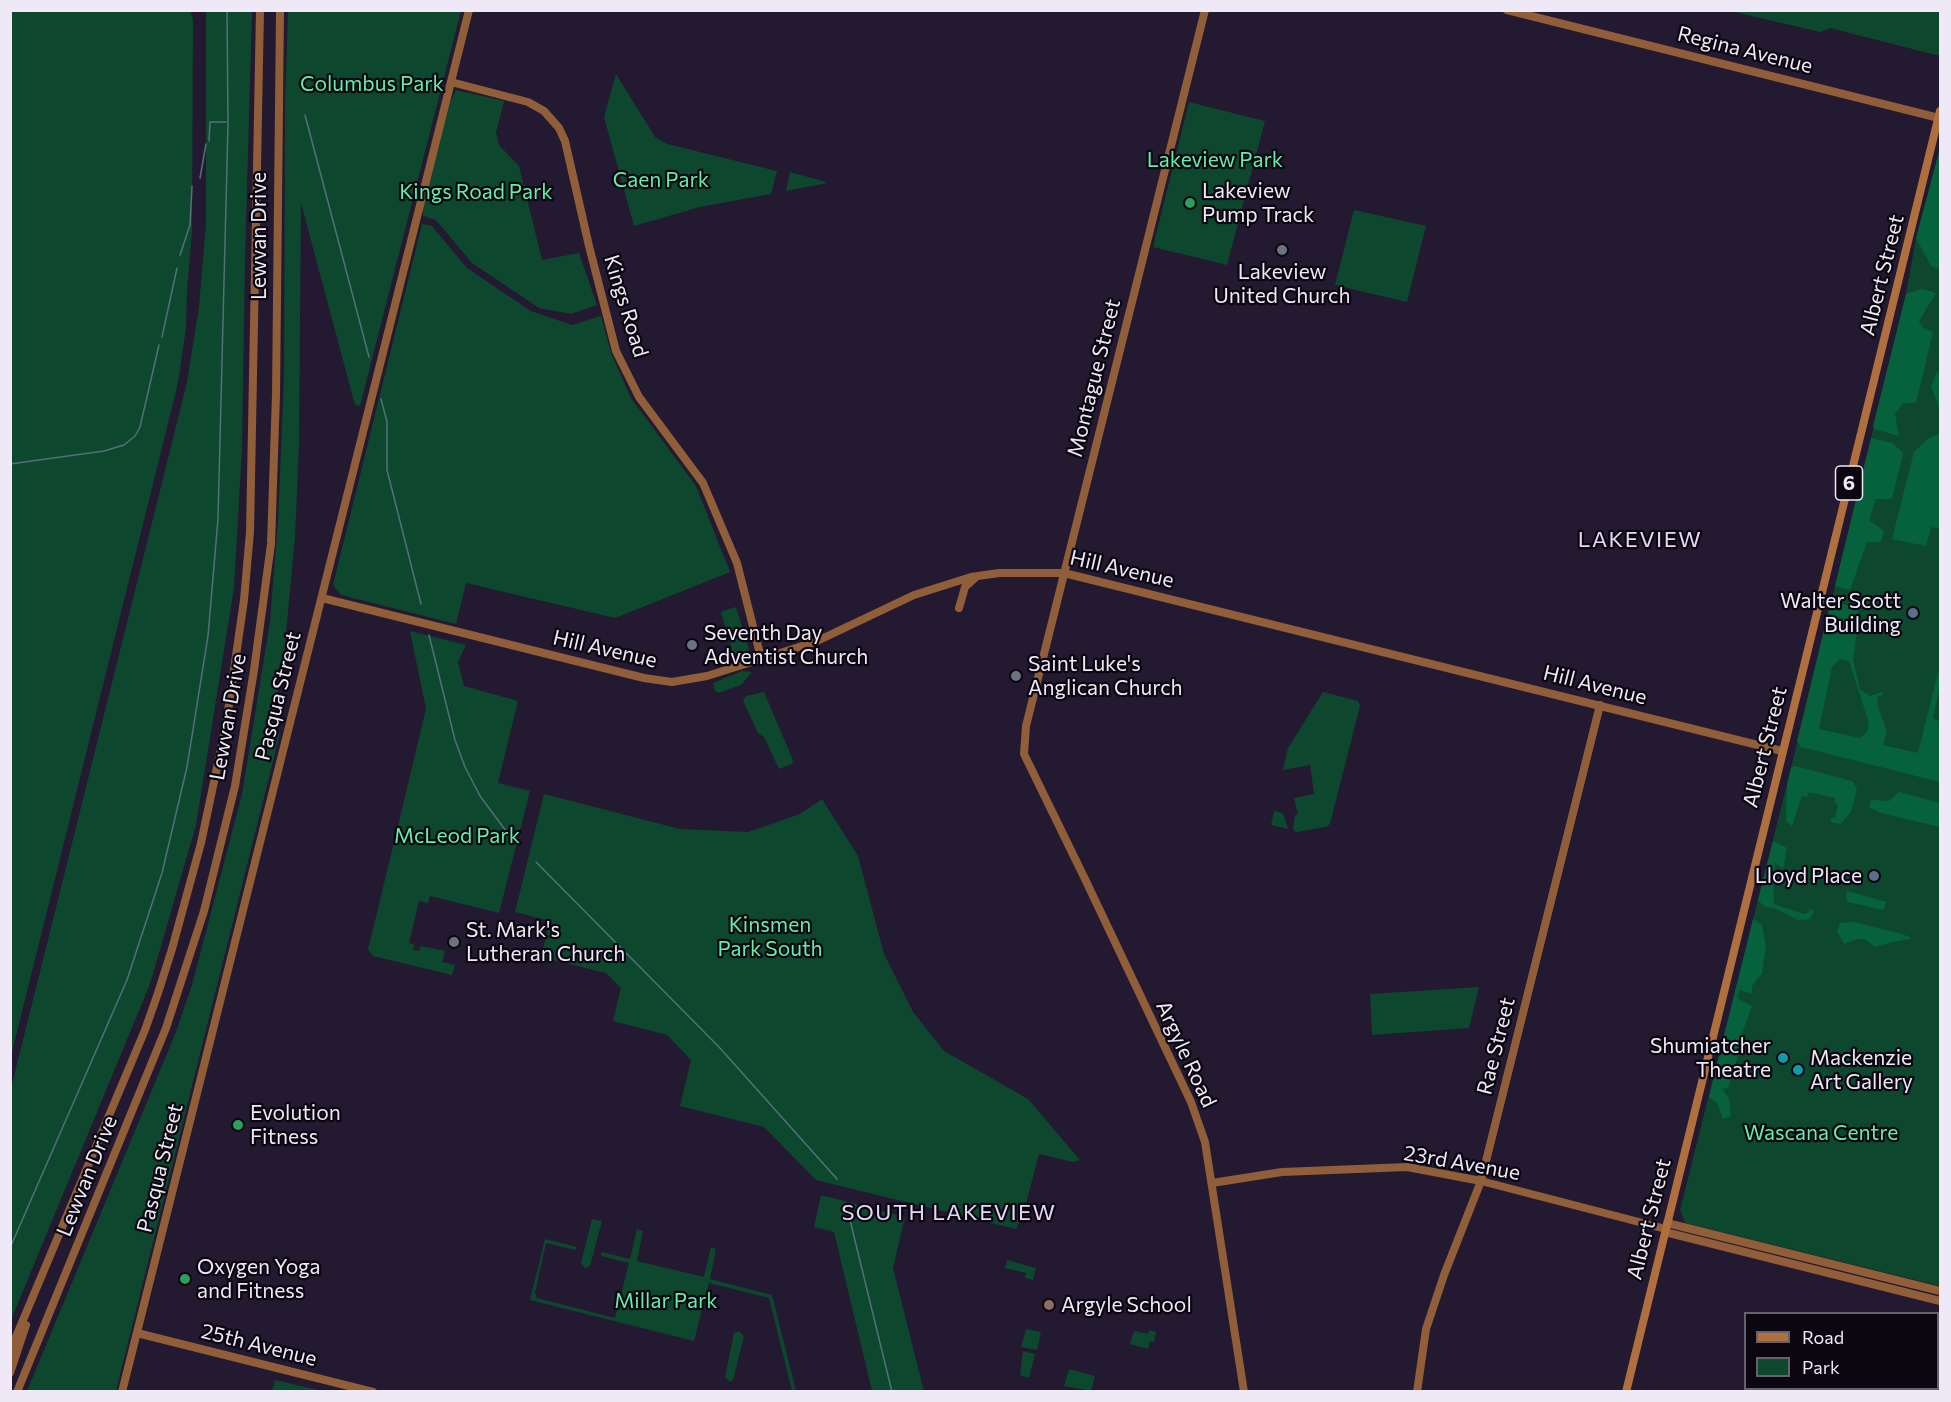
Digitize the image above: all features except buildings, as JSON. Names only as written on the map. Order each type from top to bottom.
[{"type":"main road","name":"Albert Street","points":[[1626,1392],[1940,115]]},
{"type":"street","name":"Lewvan Drive","points":[[10,1351],[145,1030],[172,949],[201,843],[226,725],[238,647],[250,532],[260,10]]},
{"type":"street","name":"Lewvan Drive","points":[[17,1392],[166,1028],[204,911],[234,786],[254,670],[271,544],[276,395],[280,10]]},
{"type":"street","name":"Pasqua Street","points":[[122,1392],[469,10]]},
{"type":"street","name":"Montague Street","points":[[1024,754],[1026,726],[1205,10]]},
{"type":"street","name":"Regina Avenue","points":[[1507,10],[1940,115]]},
{"type":"street","name":"Kings Road","points":[[451,82],[528,102],[544,111],[565,141],[616,351],[639,397],[703,483],[737,563],[761,658]]},
{"type":"street","name":"Hill Avenue","points":[[322,598],[644,678],[672,682],[707,676],[815,642],[914,595],[978,575],[1064,573],[1782,751]]},
{"type":"street","points":[[959,608],[965,587],[978,575]]},
{"type":"street","name":"Rae Street","points":[[1417,1392],[1426,1329],[1444,1275],[1482,1181],[1600,705]]},
{"type":"street","name":"Argyle Road","points":[[1024,754],[1191,1102],[1205,1142],[1244,1392]]},
{"type":"street","name":"23rd Avenue","points":[[1212,1183],[1282,1172],[1407,1167],[1482,1181],[1941,1301]]},
{"type":"street","name":"23rd Avenue","points":[[1666,1228],[1941,1291]]},
{"type":"street","points":[[10,1373],[43,1275]]},
{"type":"street","name":"25th Avenue","points":[[137,1333],[373,1392]]},
{"type":"green space","points":[[11,10],[190,10],[193,19],[192,232],[186,328],[178,383],[11,1056]]},
{"type":"green space","points":[[206,11],[252,11],[242,449],[234,588],[196,825],[150,984],[11,1320],[11,1088],[187,382],[199,307],[206,223]]},
{"type":"green space","name":"Columbus Park","points":[[288,11],[461,11],[360,406],[355,405],[301,203],[299,443],[295,537],[285,644],[272,730],[280,733],[116,1391],[27,1391],[176,1032],[192,985],[242,794],[270,622],[278,521],[284,377],[285,103]]},
{"type":"green space","points":[[1730,11],[1940,11],[1940,56],[1830,28],[1820,32]]},
{"type":"green space","name":"Caen Park","points":[[616,74],[655,137],[667,144],[777,171],[771,194],[700,207],[634,226],[604,117]]},
{"type":"green space","name":"Kings Road Park","points":[[456,90],[504,101],[496,133],[499,145],[519,166],[542,260],[579,253],[597,305],[571,314],[539,308],[472,263],[436,220],[423,216],[423,206],[450,103]]},
{"type":"green space","name":"Lakeview Park","points":[[1189,102],[1265,121],[1227,265],[1153,247]]},
{"type":"green space","name":"Wascana Centre","points":[[1940,148],[1940,1286],[1685,1223],[1680,1210],[1791,768],[1906,294],[1916,238]]},
{"type":"green space","points":[[1940,148],[1940,269],[1931,266],[1916,238]]},
{"type":"green space","points":[[790,172],[826,182],[827,183],[786,191]]},
{"type":"green space","points":[[1354,210],[1426,226],[1407,302],[1335,285]]},
{"type":"green space","points":[[422,224],[432,226],[467,268],[531,311],[572,325],[601,316],[611,353],[631,398],[696,486],[730,572],[615,618],[466,583],[456,624],[341,595],[333,585]]},
{"type":"green space","points":[[1922,289],[1936,293],[1919,321],[1922,327],[1933,332],[1916,403],[1903,403],[1895,414],[1899,436],[1874,429],[1873,426],[1906,294]]},
{"type":"green space","points":[[1937,372],[1940,373],[1940,410],[1931,387]]},
{"type":"green space","points":[[1940,433],[1940,529],[1931,527],[1926,546],[1892,539],[1914,452],[1929,438]]},
{"type":"green space","points":[[1871,438],[1892,443],[1903,453],[1892,499],[1876,499],[1869,520],[1884,531],[1881,542],[1867,542],[1850,590],[1835,586]]},
{"type":"green space","points":[[1831,601],[1859,608],[1854,624],[1857,632],[1853,660],[1860,690],[1870,696],[1882,692],[1883,695],[1878,696],[1877,704],[1887,731],[1883,745],[1918,753],[1938,673],[1940,675],[1933,718],[1940,722],[1940,782],[1801,747],[1797,741]],"holes":[[[1840,659],[1849,661],[1869,723],[1867,732],[1860,738],[1819,729],[1832,667]]]},
{"type":"green space","points":[[736,607],[749,650],[748,654],[735,660],[721,612]]},
{"type":"green space","name":"McLeod Park","points":[[410,631],[466,645],[458,662],[464,686],[518,701],[498,783],[530,791],[499,913],[430,896],[428,903],[419,901],[409,943],[414,944],[413,950],[419,951],[421,946],[445,951],[442,962],[455,965],[452,975],[373,956],[368,950],[426,709]]},
{"type":"green space","points":[[742,671],[752,672],[741,685],[719,693],[715,691],[713,683]]},
{"type":"green space","points":[[764,692],[793,760],[792,764],[779,769],[743,701],[746,696]]},
{"type":"green space","points":[[1323,692],[1358,701],[1360,706],[1330,824],[1326,827],[1296,832],[1293,829],[1295,815],[1298,814],[1294,798],[1314,794],[1310,765],[1283,770],[1288,748]]},
{"type":"green space","points":[[1795,766],[1852,781],[1857,788],[1851,812],[1840,824],[1830,822],[1832,818],[1835,818],[1838,804],[1835,803],[1835,798],[1809,792],[1807,797],[1802,796],[1792,826],[1786,821],[1787,784],[1791,768]]},
{"type":"green space","points":[[1899,792],[1940,803],[1940,827],[1881,813],[1869,807],[1871,800],[1889,801]]},
{"type":"green space","name":"Kinsmen Park South","points":[[544,794],[680,829],[748,832],[800,814],[822,799],[858,856],[884,954],[913,1012],[944,1051],[1028,1099],[1080,1160],[1073,1162],[1039,1154],[1024,1211],[1016,1229],[816,1180],[764,1127],[680,1106],[691,1060],[667,1035],[613,1021],[621,988],[606,973],[541,957],[550,921],[515,912]]},
{"type":"green space","points":[[1274,811],[1283,813],[1288,829],[1271,825]]},
{"type":"green space","points":[[1773,841],[1787,848],[1783,869],[1775,863],[1774,904],[1804,914],[1810,909],[1814,911],[1810,919],[1798,920],[1774,908],[1765,907],[1758,900]]},
{"type":"green space","points":[[1847,891],[1887,902],[1883,910],[1848,902]]},
{"type":"green space","points":[[1753,919],[1762,925],[1766,946],[1762,973],[1752,986],[1752,994],[1740,990],[1737,998],[1752,1006],[1741,1036],[1738,1056],[1728,1088],[1722,1089],[1729,1099],[1731,1116],[1723,1119],[1717,1103],[1709,1097]]},
{"type":"green space","points":[[1854,922],[1899,933],[1910,939],[1875,947],[1865,939],[1857,939],[1844,944],[1837,931],[1840,923]]},
{"type":"green space","points":[[1479,987],[1469,1028],[1372,1035],[1370,994]]},
{"type":"green space","points":[[821,1195],[905,1217],[893,1268],[924,1391],[872,1391],[834,1232],[814,1227]]},
{"type":"green space","points":[[592,1219],[602,1221],[590,1266],[585,1268],[581,1263]]},
{"type":"green space","name":"Millar Park","points":[[637,1229],[643,1231],[637,1261],[704,1277],[711,1247],[716,1249],[710,1279],[772,1295],[796,1391],[792,1391],[769,1298],[709,1283],[694,1341],[530,1300],[545,1239],[577,1247],[576,1250],[546,1243],[535,1293],[537,1298],[615,1318],[629,1263],[601,1256],[602,1252],[630,1259]]},
{"type":"green space","points":[[1007,1260],[1036,1268],[1033,1280],[1025,1278],[1026,1273],[1005,1268]]},
{"type":"green space","points":[[1026,1329],[1041,1332],[1037,1350],[1021,1347]]},
{"type":"green space","points":[[1149,1330],[1156,1332],[1154,1342],[1150,1341],[1148,1349],[1130,1344],[1134,1331],[1148,1334]]},
{"type":"green space","points":[[739,1331],[744,1336],[733,1380],[730,1382],[725,1377],[734,1333]]},
{"type":"green space","points":[[1023,1351],[1035,1354],[1029,1378],[1020,1375]]},
{"type":"green space","points":[[1069,1369],[1095,1376],[1091,1391],[1064,1386]]},
{"type":"green space","points":[[275,1380],[323,1391],[272,1391]]},
{"type":"waterway","points":[[10,1248],[127,980],[162,873],[187,767],[208,636],[218,519],[228,124],[227,10]]},
{"type":"waterway","points":[[305,115],[369,357]]},
{"type":"waterway","points":[[209,141],[210,122],[226,122]]},
{"type":"waterway","points":[[200,178],[206,144]]},
{"type":"waterway","points":[[180,255],[190,225],[192,186]]},
{"type":"waterway","points":[[162,337],[177,268]]},
{"type":"waterway","points":[[10,464],[104,451],[124,445],[135,436],[140,427],[159,345]]},
{"type":"waterway","points":[[381,399],[387,422],[387,470],[421,604]]},
{"type":"waterway","points":[[429,635],[455,740],[465,767],[480,796],[509,835]]},
{"type":"waterway","points":[[536,862],[719,1047],[837,1179]]},
{"type":"waterway","points":[[850,1220],[892,1392]]},
{"type":"place","name":"Lakeview Pump Track","points":[[1190,203]]},
{"type":"place","name":"Lakeview United Church","points":[[1282,250]]},
{"type":"place","name":"Walter Scott Building","points":[[1913,613]]},
{"type":"place","name":"Seventh Day Adventist Church","points":[[692,645]]},
{"type":"place","name":"Saint Luke's Anglican Church","points":[[1016,676]]},
{"type":"place","name":"Lloyd Place","points":[[1874,876]]},
{"type":"place","name":"St. Mark's Lutheran Church","points":[[454,942]]},
{"type":"place","name":"Shumiatcher Theatre","points":[[1783,1058]]},
{"type":"place","name":"Mackenzie Art Gallery","points":[[1798,1070]]},
{"type":"place","name":"Evolution Fitness","points":[[238,1125]]},
{"type":"place","name":"Oxygen Yoga and Fitness","points":[[185,1279]]},
{"type":"place","name":"Argyle School","points":[[1049,1305]]},
{"type":"district","name":"LAKEVIEW","points":[[1640,540]]},
{"type":"district","name":"SOUTH LAKEVIEW","points":[[949,1213]]}]
